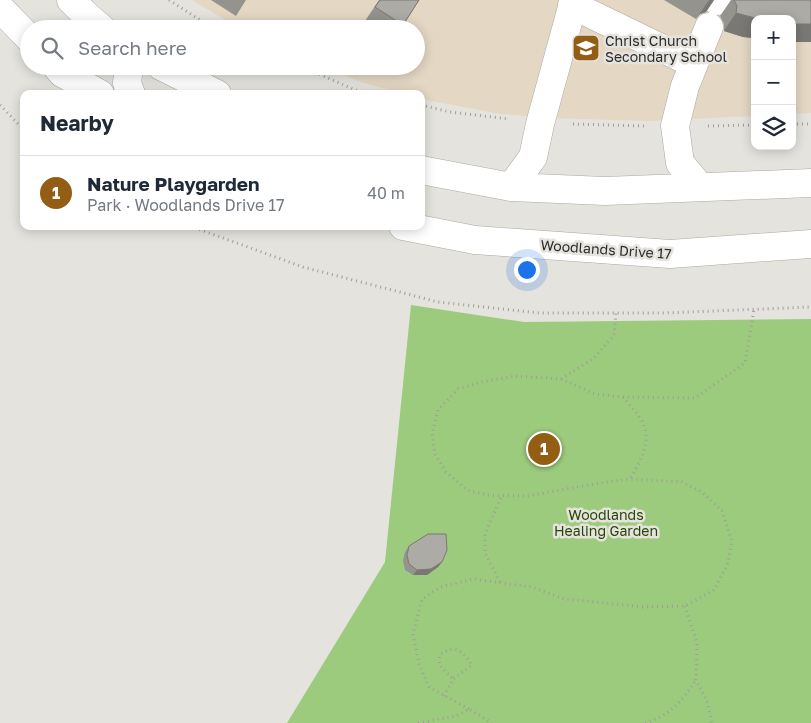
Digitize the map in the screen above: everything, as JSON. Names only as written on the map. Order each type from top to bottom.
[{"type":"street","points":[[72,0],[92,20]]},
{"type":"street","points":[[511,186],[532,157],[573,2],[694,64]]},
{"type":"street","points":[[0,8],[20,29]]},
{"type":"street","points":[[700,187],[680,163],[675,126],[685,86],[709,27]]},
{"type":"street","points":[[66,75],[93,90]]},
{"type":"street","points":[[128,75],[127,83],[130,90]]},
{"type":"street","points":[[179,75],[209,90]]},
{"type":"street","points":[[425,171],[511,186],[604,191],[811,183]]},
{"type":"street","name":"Woodlands Drive 17","points":[[424,230],[475,240],[670,254],[811,244]]},
{"type":"path","points":[[169,0],[200,20]]},
{"type":"path","points":[[321,75],[355,90]]},
{"type":"path","points":[[0,105],[20,126]]},
{"type":"path","points":[[425,106],[450,112],[540,124]]},
{"type":"path","points":[[796,124],[811,124]]},
{"type":"path","points":[[201,230],[303,267],[438,302],[540,313],[616,312],[664,314],[811,307]]},
{"type":"path","points":[[492,723],[429,687],[419,664],[413,634],[422,600],[441,588],[473,579],[531,588],[565,599],[644,607],[684,606],[714,590],[728,563],[732,540],[722,511],[702,492],[682,482],[630,479],[527,496],[486,495],[467,490],[446,472],[435,454],[432,434],[438,410],[458,389],[481,382],[516,376],[561,379],[595,394],[623,397],[695,398],[745,363],[754,310]]},
{"type":"path","points":[[561,379],[594,358],[614,335],[616,312]]},
{"type":"path","points":[[623,397],[643,422],[647,439],[645,453],[630,479]]},
{"type":"path","points":[[500,582],[485,552],[485,534],[502,496]]},
{"type":"path","points":[[684,606],[697,643],[696,680],[707,701],[712,723]]},
{"type":"path","points":[[444,696],[452,679],[472,665],[465,655],[456,649],[446,650],[439,656],[440,666],[452,679]]},
{"type":"path","points":[[645,723],[661,718],[670,712],[696,680]]},
{"type":"path","points":[[418,723],[456,716],[469,709]]},
{"type":"shaded area","name":"Christ Church Secondary School","points":[[192,0],[811,0],[811,113],[796,114],[796,15],[751,15],[751,116],[647,121],[551,118],[501,114],[425,100],[425,90],[389,90],[344,75],[425,75],[425,20],[225,20]]},
{"type":"green space","name":"Woodlands Healing Garden","points":[[411,305],[524,322],[811,319],[811,723],[287,723],[385,562]]},
{"type":"building","points":[[380,0],[419,0],[406,20],[395,20],[375,7]]},
{"type":"building","points":[[734,0],[811,0],[811,24],[796,24],[796,15],[751,15],[751,17],[736,13],[737,6]]},
{"type":"building","points":[[428,534],[446,534],[447,550],[442,562],[431,569],[417,570],[409,564],[407,555],[409,546]]},
{"type":"place","name":"Christ Church Secondary School","points":[[586,48]]},
{"type":"place","name":"Nature Playgarden","points":[[544,449]]}]
